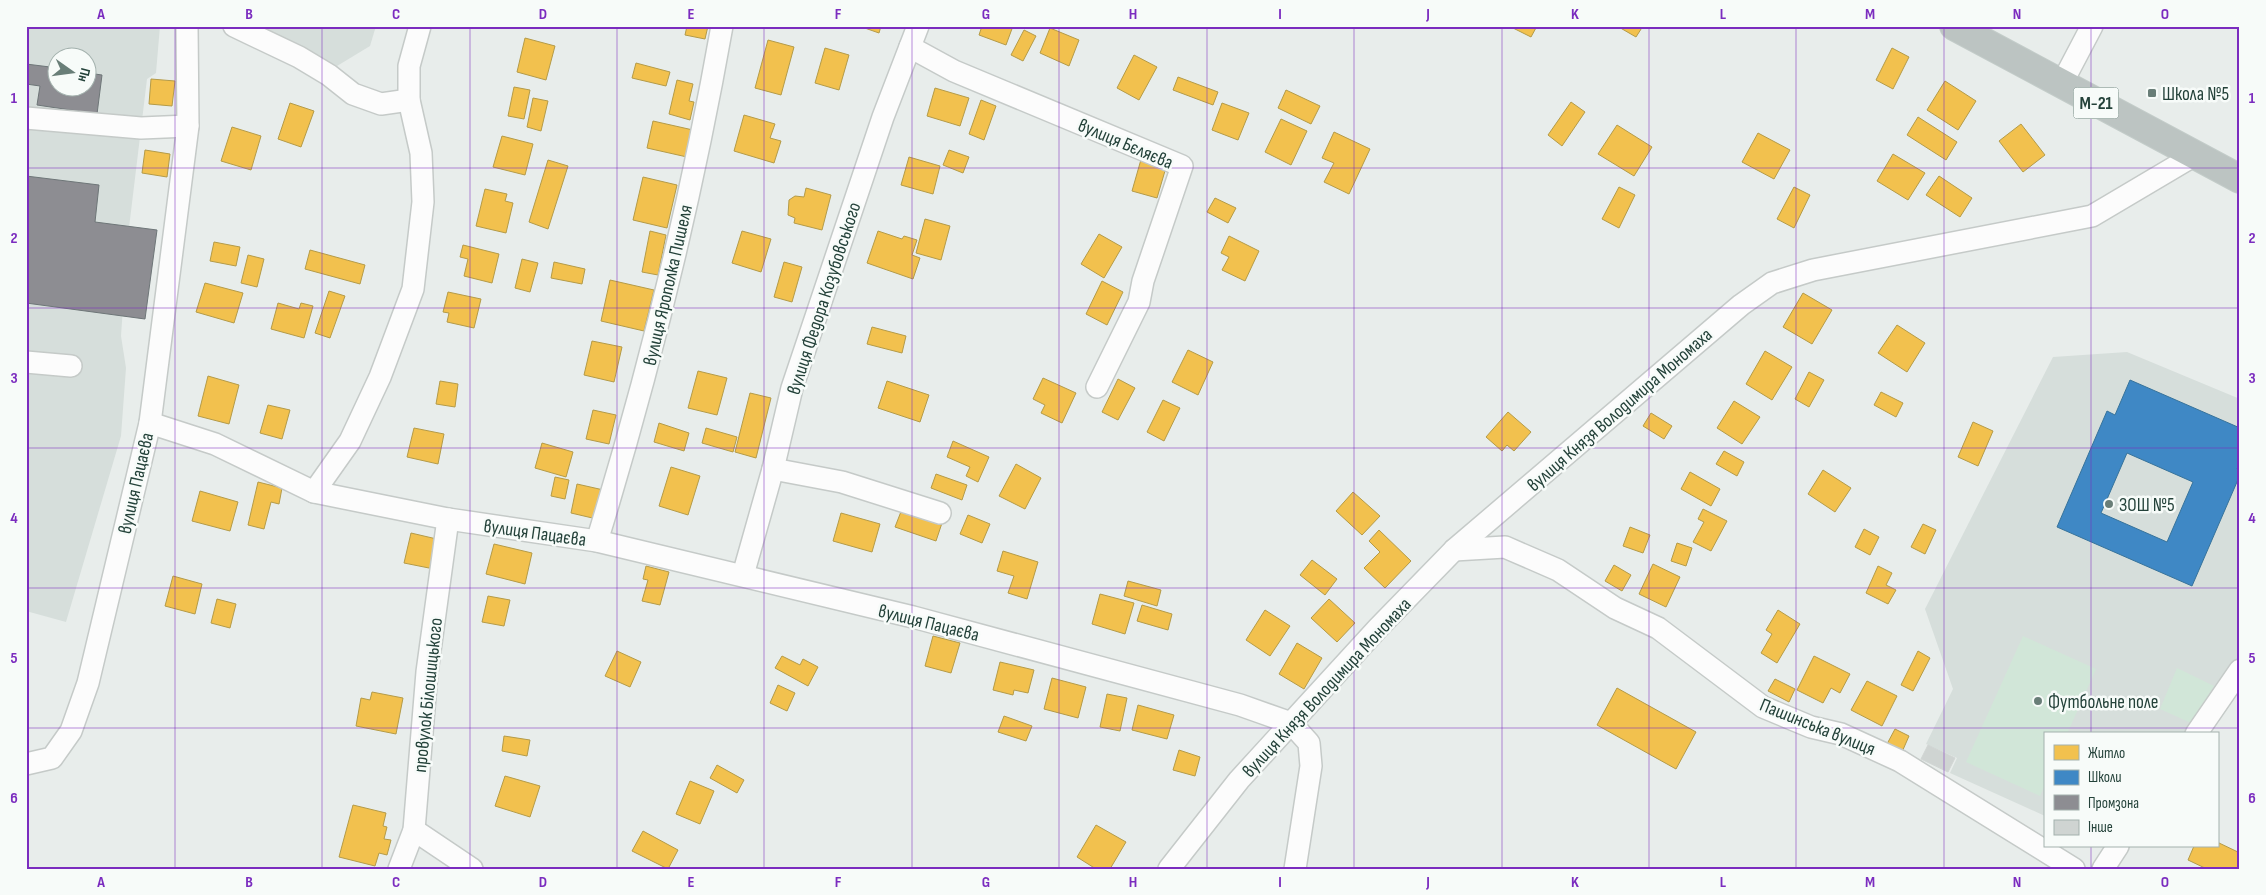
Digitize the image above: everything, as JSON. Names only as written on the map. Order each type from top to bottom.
[{"type":"highway","name":"М-21","points":[[1954,26],[2240,179]]},
{"type":"street","points":[[150,423],[188,126],[187,26]]},
{"type":"street","points":[[234,26],[299,57],[328,75],[353,94],[381,104],[409,100]]},
{"type":"street","points":[[314,492],[350,441],[380,377],[413,289],[423,202],[421,153],[409,100],[409,66],[420,26]]},
{"type":"street","name":"вулиця Ярополка Пишеля","points":[[597,541],[634,421],[664,302],[704,128],[722,26]]},
{"type":"street","name":"вулиця Федора Козубовського","points":[[743,574],[774,469],[792,388],[883,116],[918,26]]},
{"type":"street","points":[[2061,84],[2092,26]]},
{"type":"street","name":"вулиця Бєляєва","points":[[910,47],[954,71],[1182,166],[1143,281],[1139,302],[1098,386]]},
{"type":"street","points":[[26,118],[141,128],[188,126]]},
{"type":"street","name":"вулиця Князя Володимира Мономаха","points":[[1169,869],[1239,780],[1454,550],[1741,305],[1772,283],[1813,270],[2092,216],[2195,155]]},
{"type":"street","points":[[26,362],[71,366]]},
{"type":"street","name":"вулиця Пацаєва","points":[[26,764],[52,758],[71,731],[88,683],[150,423],[215,444],[314,492],[448,519],[597,541],[743,574],[1128,674],[1240,705],[1292,723]]},
{"type":"street","points":[[774,469],[842,482],[940,513]]},
{"type":"street","name":"провулок Білошицького","points":[[399,869],[414,830],[427,672],[448,519]]},
{"type":"street","name":"Пашинська вулиця","points":[[1454,550],[1506,547],[1558,570],[1615,608],[1658,628],[1763,707],[1810,727],[1840,734],[1900,761],[2074,869]]},
{"type":"street","points":[[2197,732],[2240,670]]},
{"type":"street","points":[[1292,723],[1305,736],[1311,751],[1311,766],[1295,869]]},
{"type":"street","points":[[414,830],[472,869]]},
{"type":"street","points":[[2103,869],[2117,848]]},
{"type":"shaded area","points":[[26,26],[160,26],[156,73],[147,79],[128,236],[121,336],[126,368],[121,436],[66,622],[26,611]]},
{"type":"shaded area","points":[[254,26],[376,26],[370,46],[337,66]]},
{"type":"shaded area","name":"ЗОШ №5","points":[[2127,352],[2240,399],[2240,656],[2190,732],[2044,732],[2044,816],[1950,773],[1957,758],[1926,744],[1953,689],[1925,609],[2053,357]]},
{"type":"green space","name":"Футбольне поле","points":[[2023,636],[2096,669],[2068,732],[2044,732],[2044,787],[2040,796],[1966,762]]},
{"type":"green space","points":[[2177,668],[2214,686],[2191,723],[2160,709]]},
{"type":"building: Житло","points":[[687,26],[708,26],[705,39],[685,35]]},
{"type":"building: Житло","points":[[859,26],[881,26],[879,33]]},
{"type":"building: Житло","points":[[982,26],[1013,26],[1006,45],[979,35]]},
{"type":"building: Житло","points":[[1509,26],[1537,26],[1531,37]]},
{"type":"building: Житло","points":[[1617,26],[1643,26],[1636,37]]},
{"type":"building: Житло","points":[[1050,28],[1079,40],[1069,66],[1040,53]]},
{"type":"building: Житло","points":[[1024,30],[1036,36],[1023,61],[1011,55]]},
{"type":"building: Житло","points":[[525,38],[555,46],[546,80],[517,72]]},
{"type":"building: Житло","points":[[768,40],[794,47],[781,95],[755,88]]},
{"type":"building: Житло","points":[[825,48],[849,55],[839,90],[815,83]]},
{"type":"building: Житло","points":[[1892,48],[1909,57],[1893,89],[1876,80]]},
{"type":"building: Житло","points":[[1134,55],[1157,67],[1139,100],[1117,88]]},
{"type":"building: Житло","points":[[636,63],[670,72],[666,86],[632,78]]},
{"type":"building: Житло","points":[[1178,77],[1218,92],[1213,105],[1173,90]]},
{"type":"building: Житло","points":[[151,79],[175,81],[172,106],[149,104]]},
{"type":"building: Житло","points":[[677,80],[693,84],[689,101],[694,102],[690,120],[669,114]]},
{"type":"building: Житло","points":[[1945,81],[1976,101],[1958,130],[1927,110]]},
{"type":"building: Житло","points":[[514,87],[530,90],[524,119],[508,116]]},
{"type":"building: Житло","points":[[935,88],[969,98],[960,126],[927,116]]},
{"type":"building: Житло","points":[[1286,90],[1320,106],[1311,124],[1278,108]]},
{"type":"building: Житло","points":[[533,98],[548,101],[541,131],[527,127]]},
{"type":"building: Житло","points":[[981,100],[996,106],[984,140],[969,134]]},
{"type":"building: Житло","points":[[1571,102],[1585,112],[1562,146],[1548,135]]},
{"type":"building: Житло","points":[[290,103],[314,111],[301,147],[278,139]]},
{"type":"building: Житло","points":[[1222,103],[1249,113],[1238,140],[1212,130]]},
{"type":"building: Житло","points":[[744,115],[775,124],[770,138],[781,141],[774,163],[734,151]]},
{"type":"building: Житло","points":[[1918,117],[1957,142],[1946,160],[1907,135]]},
{"type":"building: Житло","points":[[1281,119],[1307,131],[1291,165],[1265,152]]},
{"type":"building: Житло","points":[[653,121],[693,130],[687,157],[647,148]]},
{"type":"building: Житло","points":[[2021,124],[2045,155],[2023,172],[1999,141]]},
{"type":"building: Житло","points":[[1617,125],[1652,147],[1634,176],[1598,154]]},
{"type":"building: Житло","points":[[232,127],[261,136],[251,170],[221,161]]},
{"type":"building: Житло","points":[[1334,132],[1370,149],[1349,194],[1324,182],[1334,163],[1322,158]]},
{"type":"building: Житло","points":[[1758,133],[1790,150],[1774,179],[1742,162]]},
{"type":"building: Житло","points":[[502,136],[533,144],[525,175],[493,167]]},
{"type":"building: Житло","points":[[145,150],[170,154],[167,177],[142,173]]},
{"type":"building: Житло","points":[[949,150],[969,157],[963,173],[943,165]]},
{"type":"building: Житло","points":[[1893,154],[1925,173],[1908,200],[1877,181]]},
{"type":"building: Житло","points":[[1142,156],[1167,164],[1157,198],[1132,191]]},
{"type":"building: Житло","points":[[909,157],[940,166],[933,194],[901,185]]},
{"type":"building: Житло","points":[[548,160],[568,166],[548,229],[529,222]]},
{"type":"building: Житло","points":[[1939,176],[1972,198],[1960,217],[1926,195]]},
{"type":"building: Житло","points":[[643,177],[677,185],[667,228],[633,220]]},
{"type":"building: Житло","points":[[1619,187],[1635,195],[1619,228],[1602,219]]},
{"type":"building: Житло","points":[[1794,187],[1810,195],[1794,228],[1777,219]]},
{"type":"building: Житло","points":[[806,188],[831,195],[822,230],[794,223],[795,218],[788,215],[789,200],[795,196],[804,197]]},
{"type":"building: Житло","points":[[485,189],[507,194],[505,201],[513,203],[506,233],[476,226]]},
{"type":"building: Житло","points":[[1215,198],[1236,208],[1228,223],[1207,212]]},
{"type":"building: Житло","points":[[925,219],[950,226],[941,260],[916,253]]},
{"type":"building: Житло","points":[[650,231],[666,235],[658,275],[642,272]]},
{"type":"building: Житло","points":[[742,231],[771,239],[761,272],[732,263]]},
{"type":"building: Житло","points":[[878,231],[902,239],[904,236],[917,240],[912,255],[920,258],[913,279],[867,263]]},
{"type":"building: Житло","points":[[1099,234],[1122,247],[1104,278],[1081,264]]},
{"type":"building: Житло","points":[[1229,236],[1259,251],[1245,281],[1222,270],[1229,257],[1221,253]]},
{"type":"building: Житло","points":[[214,242],[240,247],[236,266],[210,261]]},
{"type":"building: Житло","points":[[463,245],[499,254],[492,283],[464,276],[468,259],[460,257]]},
{"type":"building: Житло","points":[[310,250],[365,265],[360,284],[305,269]]},
{"type":"building: Житло","points":[[248,255],[264,259],[257,287],[241,283]]},
{"type":"building: Житло","points":[[522,259],[538,263],[530,292],[515,288]]},
{"type":"building: Житло","points":[[554,262],[585,269],[582,284],[551,278]]},
{"type":"building: Житло","points":[[784,262],[802,267],[792,302],[774,297]]},
{"type":"building: Житло","points":[[610,280],[654,290],[644,331],[601,321]]},
{"type":"building: Житло","points":[[1102,281],[1123,292],[1107,325],[1086,314]]},
{"type":"building: Житло","points":[[205,283],[243,293],[234,323],[196,312]]},
{"type":"building: Житло","points":[[329,291],[345,296],[330,338],[315,333]]},
{"type":"building: Житло","points":[[448,292],[481,299],[474,328],[447,322],[449,313],[443,312]]},
{"type":"building: Житло","points":[[1803,293],[1832,310],[1812,344],[1783,327]]},
{"type":"building: Житло","points":[[278,303],[299,309],[301,303],[313,306],[304,338],[271,329]]},
{"type":"building: Житло","points":[[1897,325],[1925,343],[1907,372],[1878,353]]},
{"type":"building: Житло","points":[[872,327],[906,336],[902,353],[867,344]]},
{"type":"building: Житло","points":[[592,341],[622,347],[614,382],[584,375]]},
{"type":"building: Житло","points":[[1188,350],[1213,362],[1198,395],[1172,382]]},
{"type":"building: Житло","points":[[1765,351],[1792,367],[1772,400],[1746,384]]},
{"type":"building: Житло","points":[[698,371],[727,378],[717,415],[688,408]]},
{"type":"building: Житло","points":[[1809,372],[1824,380],[1809,407],[1795,399]]},
{"type":"building: Житло","points":[[208,376],[239,385],[229,424],[198,416]]},
{"type":"building: Житло","points":[[1043,378],[1076,393],[1062,423],[1041,413],[1045,405],[1033,399]]},
{"type":"building: Житло","points":[[1118,379],[1135,388],[1118,420],[1102,412]]},
{"type":"building: Житло","points":[[440,381],[458,384],[455,407],[436,404]]},
{"type":"building: Житло","points":[[887,381],[929,395],[920,422],[878,408]]},
{"type":"building: Житло","points":[[1881,392],[1903,403],[1896,417],[1874,405]]},
{"type":"building: Житло","points":[[750,393],[771,398],[756,458],[735,452]]},
{"type":"building: Житло","points":[[1163,400],[1180,408],[1164,441],[1147,432]]},
{"type":"building: Житло","points":[[1734,401],[1760,417],[1742,444],[1717,428]]},
{"type":"building: Житло","points":[[268,405],[290,410],[282,439],[260,433]]},
{"type":"building: Житло","points":[[593,410],[616,415],[609,444],[586,439]]},
{"type":"building: Житло","points":[[1508,412],[1531,432],[1514,451],[1507,445],[1502,451],[1486,437]]},
{"type":"building: Житло","points":[[1651,413],[1672,426],[1664,439],[1643,426]]},
{"type":"building: Житло","points":[[1973,422],[1993,431],[1978,466],[1958,457]]},
{"type":"building: Житло","points":[[659,423],[689,433],[684,451],[654,442]]},
{"type":"building: Житло","points":[[414,428],[444,434],[438,464],[407,457]]},
{"type":"building: Житло","points":[[706,428],[737,437],[733,452],[702,443]]},
{"type":"building: Житло","points":[[953,441],[989,457],[978,482],[966,476],[970,467],[947,457]]},
{"type":"building: Житло","points":[[542,443],[573,452],[566,477],[535,468]]},
{"type":"building: Житло","points":[[1724,451],[1744,462],[1737,476],[1716,464]]},
{"type":"building: Житло","points":[[1016,464],[1041,478],[1025,509],[999,496]]},
{"type":"building: Житло","points":[[671,467],[700,476],[688,515],[659,506]]},
{"type":"building: Житло","points":[[1823,470],[1851,488],[1835,512],[1808,494]]},
{"type":"building: Житло","points":[[1690,472],[1720,489],[1711,506],[1681,489]]},
{"type":"building: Житло","points":[[936,474],[967,485],[962,500],[931,488]]},
{"type":"building: Житло","points":[[555,477],[569,480],[565,499],[551,496]]},
{"type":"building: Житло","points":[[258,482],[282,488],[279,504],[271,502],[264,529],[248,525]]},
{"type":"building: Житло","points":[[577,484],[608,491],[601,520],[571,513]]},
{"type":"building: Житло","points":[[200,491],[238,502],[230,531],[192,521]]},
{"type":"building: Житло","points":[[1353,492],[1380,516],[1362,535],[1336,511]]},
{"type":"building: Житло","points":[[902,509],[942,523],[936,541],[895,527]]},
{"type":"building: Житло","points":[[1703,509],[1727,521],[1711,551],[1693,542],[1704,522],[1698,519]]},
{"type":"building: Житло","points":[[841,513],[880,524],[872,552],[833,541]]},
{"type":"building: Житло","points":[[968,515],[990,524],[982,543],[960,534]]},
{"type":"building: Житло","points":[[1923,524],[1936,530],[1925,554],[1911,547]]},
{"type":"building: Житло","points":[[1630,527],[1650,535],[1643,553],[1623,546]]},
{"type":"building: Житло","points":[[1864,529],[1879,537],[1870,555],[1855,547]]},
{"type":"building: Житло","points":[[1379,530],[1411,561],[1385,588],[1364,568],[1380,552],[1369,541]]},
{"type":"building: Житло","points":[[411,533],[441,540],[434,569],[404,563]]},
{"type":"building: Житло","points":[[1677,543],[1692,548],[1686,566],[1671,561]]},
{"type":"building: Житло","points":[[494,544],[532,553],[525,584],[486,574]]},
{"type":"building: Житло","points":[[1003,551],[1038,562],[1027,599],[1008,593],[1014,576],[997,571]]},
{"type":"building: Житло","points":[[1312,560],[1337,579],[1325,595],[1300,575]]},
{"type":"building: Житло","points":[[1653,564],[1680,577],[1666,607],[1639,594]]},
{"type":"building: Житло","points":[[1614,565],[1631,575],[1622,591],[1605,581]]},
{"type":"building: Житло","points":[[646,566],[669,572],[660,605],[642,601],[648,580],[643,579]]},
{"type":"building: Житло","points":[[1878,566],[1892,573],[1886,585],[1896,590],[1888,604],[1866,593]]},
{"type":"building: Житло","points":[[173,576],[202,584],[195,614],[165,606]]},
{"type":"building: Житло","points":[[1128,581],[1161,590],[1157,606],[1124,596]]},
{"type":"building: Житло","points":[[1100,594],[1134,603],[1125,634],[1092,624]]},
{"type":"building: Житло","points":[[488,596],[510,600],[504,626],[482,622]]},
{"type":"building: Житло","points":[[217,599],[236,604],[230,628],[211,623]]},
{"type":"building: Житло","points":[[1329,599],[1355,623],[1337,642],[1311,618]]},
{"type":"building: Житло","points":[[1142,605],[1172,614],[1168,630],[1137,621]]},
{"type":"building: Житло","points":[[1265,610],[1290,626],[1270,656],[1246,640]]},
{"type":"building: Житло","points":[[1778,610],[1800,624],[1777,663],[1761,653],[1772,634],[1766,630]]},
{"type":"building: Житло","points":[[933,636],[960,643],[951,673],[925,666]]},
{"type":"building: Житло","points":[[1297,643],[1322,658],[1304,689],[1279,674]]},
{"type":"building: Житло","points":[[617,651],[641,662],[630,687],[605,676]]},
{"type":"building: Житло","points":[[1918,651],[1930,658],[1913,691],[1901,685]]},
{"type":"building: Житло","points":[[782,656],[800,665],[803,659],[818,667],[808,686],[775,668]]},
{"type":"building: Житло","points":[[1814,656],[1850,674],[1840,693],[1831,688],[1823,703],[1797,690]]},
{"type":"building: Житло","points":[[1000,662],[1034,670],[1028,693],[1014,690],[1013,695],[993,690]]},
{"type":"building: Житло","points":[[1052,678],[1086,687],[1078,718],[1044,709]]},
{"type":"building: Житло","points":[[1775,679],[1795,689],[1789,702],[1768,691]]},
{"type":"building: Житло","points":[[1867,681],[1897,696],[1882,726],[1851,710]]},
{"type":"building: Житло","points":[[778,685],[795,693],[787,711],[770,703]]},
{"type":"building: Житло","points":[[1617,688],[1696,732],[1676,769],[1597,725]]},
{"type":"building: Житло","points":[[372,692],[403,698],[396,734],[356,726],[361,698],[370,700]]},
{"type":"building: Житло","points":[[1107,694],[1127,698],[1120,731],[1100,727]]},
{"type":"building: Житло","points":[[1138,705],[1174,715],[1167,739],[1132,730]]},
{"type":"building: Житло","points":[[1004,716],[1032,726],[1026,741],[998,732]]},
{"type":"building: Житло","points":[[1895,729],[1909,736],[1902,752],[1887,744]]},
{"type":"building: Житло","points":[[504,736],[530,740],[527,756],[502,751]]},
{"type":"building: Житло","points":[[1179,750],[1200,757],[1195,776],[1173,770]]},
{"type":"building: Житло","points":[[717,765],[744,780],[737,793],[710,778]]},
{"type":"building: Житло","points":[[505,776],[540,786],[530,817],[495,806]]},
{"type":"building: Житло","points":[[690,781],[714,791],[700,824],[676,814]]},
{"type":"building: Житло","points":[[353,805],[386,813],[383,826],[387,827],[384,839],[391,840],[387,855],[379,853],[375,866],[339,857]]},
{"type":"building: Житло","points":[[1096,825],[1126,842],[1110,869],[1096,869],[1077,857]]},
{"type":"building: Житло","points":[[643,831],[678,850],[668,869],[632,851]]},
{"type":"building: Житло","points":[[2218,842],[2240,853],[2240,869],[2207,869],[2188,860],[2193,848],[2218,848]]},
{"type":"building: Школи","points":[[2130,380],[2240,428],[2240,462],[2237,469],[2240,470],[2240,475],[2192,586],[2057,527],[2107,411],[2115,415]],"holes":[[[2127,453],[2193,482],[2167,542],[2101,513]]]},
{"type":"building: Промзона","points":[[26,64],[48,67],[48,98],[98,98],[98,74],[102,75],[97,114],[37,105],[40,86],[26,84]]},
{"type":"building: Промзона","points":[[26,176],[99,185],[95,222],[157,230],[145,319],[26,303]]},
{"type":"building: Інше","points":[[1928,745],[1955,758],[1948,772],[1921,759]]},
{"type":"place","name":"Школа №5","points":[[2152,93]]},
{"type":"place","name":"ЗОШ №5","points":[[2109,504]]},
{"type":"place","name":"Футбольне поле","points":[[2038,701]]}]
